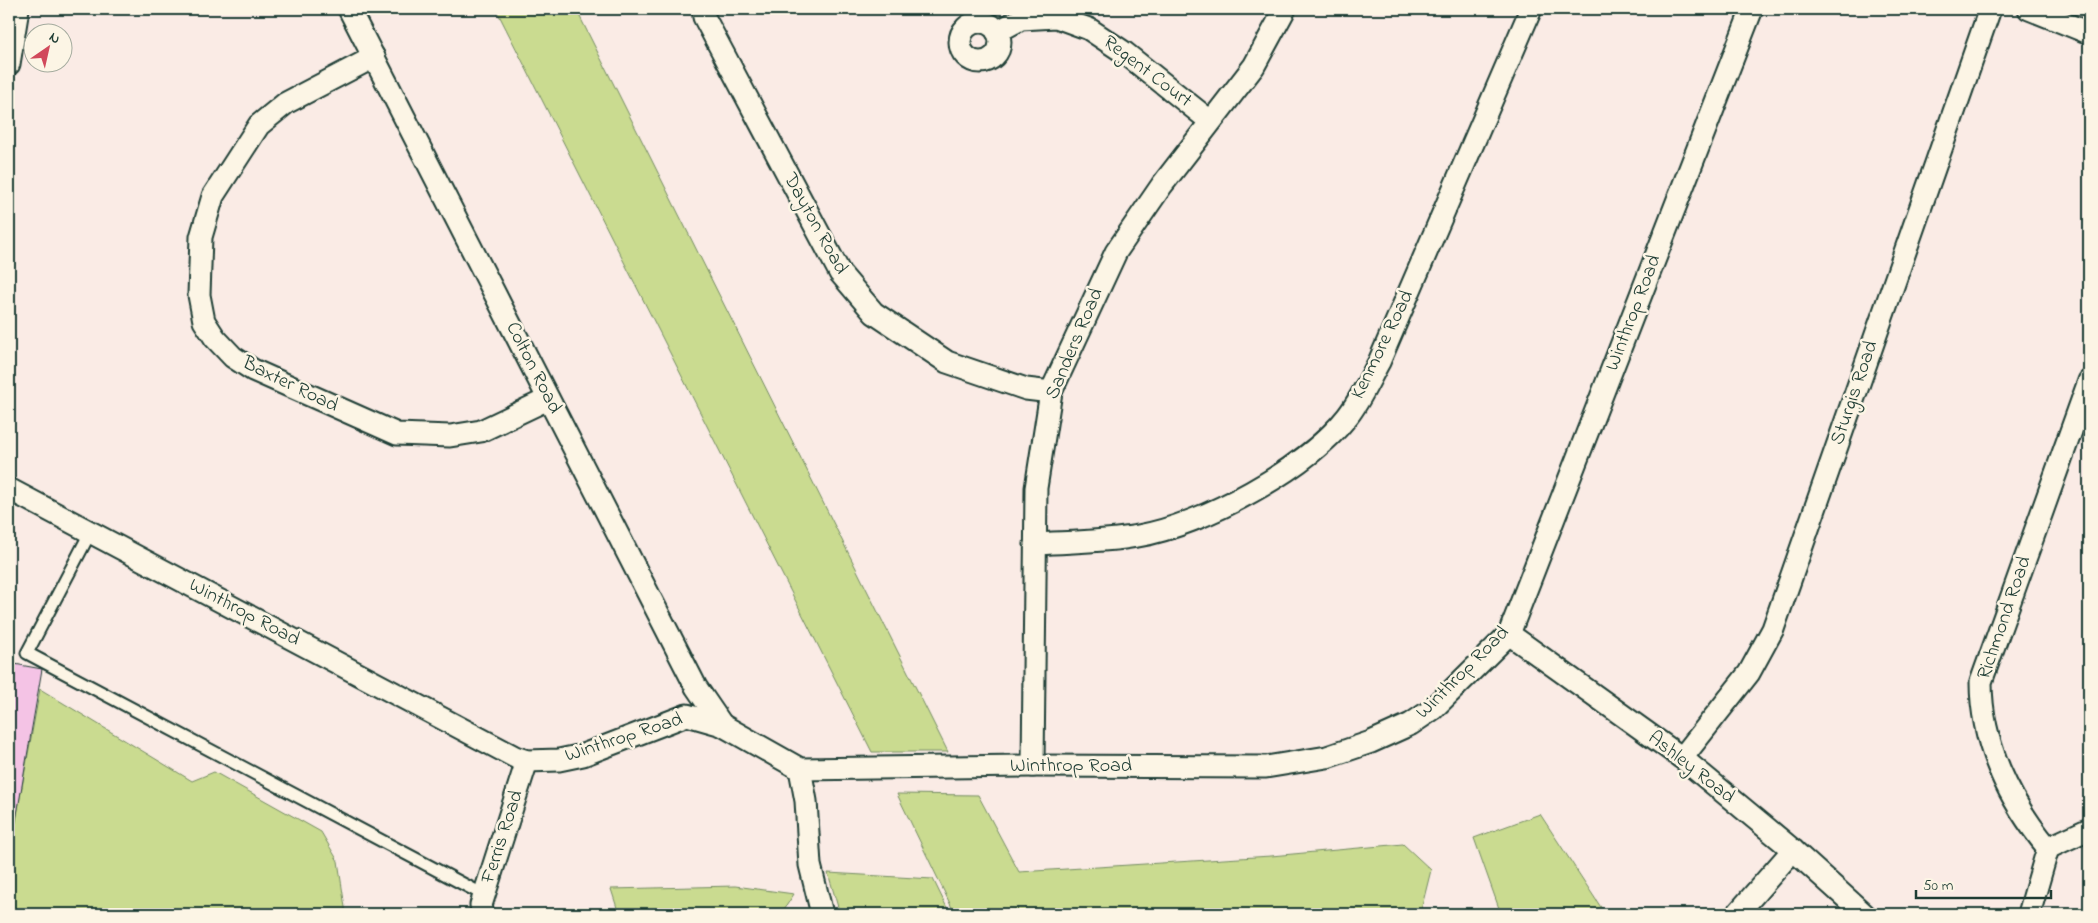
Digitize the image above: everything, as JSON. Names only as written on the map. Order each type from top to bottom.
[{"type":"street","points":[[9,64],[18,9]]},
{"type":"street","name":"Colton Road","points":[[349,9],[696,687],[722,725]]},
{"type":"street","name":"Dayton Road","points":[[703,9],[704,17],[840,273],[874,313],[947,362],[1026,389],[1051,392]]},
{"type":"street","name":"Sanders Road","points":[[1033,766],[1036,488],[1051,392],[1116,252],[1162,185],[1254,66],[1285,9]]},
{"type":"street","name":"Kenmore Road","points":[[1035,544],[1139,536],[1180,524],[1248,496],[1322,445],[1347,417],[1379,362],[1531,9]]},
{"type":"street","name":"Winthrop Road","points":[[9,489],[515,757],[527,761],[559,760],[582,755],[687,715],[722,725],[800,769],[1033,766],[1266,767],[1327,757],[1371,742],[1411,724],[1433,710],[1509,634],[1752,9]]},
{"type":"street","name":"Sturgis Road","points":[[1682,758],[1750,673],[1773,629],[1990,9]]},
{"type":"street","points":[[2029,9],[2089,33]]},
{"type":"street","name":"Regent Court","points":[[997,32],[1021,18],[1056,18],[1089,29],[1125,53],[1210,121]]},
{"type":"street","name":"Baxter Road","points":[[374,57],[286,103],[259,124],[230,167],[213,196],[201,237],[199,295],[204,321],[215,338],[227,351],[252,370],[397,434],[450,436],[481,431],[548,399]]},
{"type":"street","name":"Richmond Road","points":[[2048,848],[2030,826],[2002,776],[1988,740],[1981,707],[1981,682],[2089,381]]},
{"type":"street","name":"Ashley Road","points":[[1509,634],[1682,758],[1793,850],[1864,914]]},
{"type":"street","name":"Ferris Road","points":[[483,905],[527,761]]},
{"type":"street","points":[[800,769],[806,800],[810,865],[822,914]]},
{"type":"street","points":[[2029,914],[2048,848],[2089,829]]},
{"type":"street","points":[[1736,914],[1793,850]]},
{"type":"lane","points":[[91,531],[27,653],[483,905]]},
{"type":"green space","points":[[496,9],[576,9],[948,752],[872,752]]},
{"type":"green space","points":[[40,689],[192,781],[214,772],[321,832],[338,861],[346,914],[9,914],[9,857]]},
{"type":"green space","points":[[897,794],[978,795],[1019,872],[1271,856],[1403,844],[1431,870],[1420,914],[955,914]]},
{"type":"green space","points":[[1540,814],[1602,909],[1597,914],[1501,914],[1474,838]]},
{"type":"green space","points":[[828,873],[933,879],[950,914],[840,914]]},
{"type":"green space","points":[[735,886],[794,894],[781,914],[619,914],[611,889]]},
{"type":"building","points":[[9,663],[42,669],[12,844],[9,843]]}]
